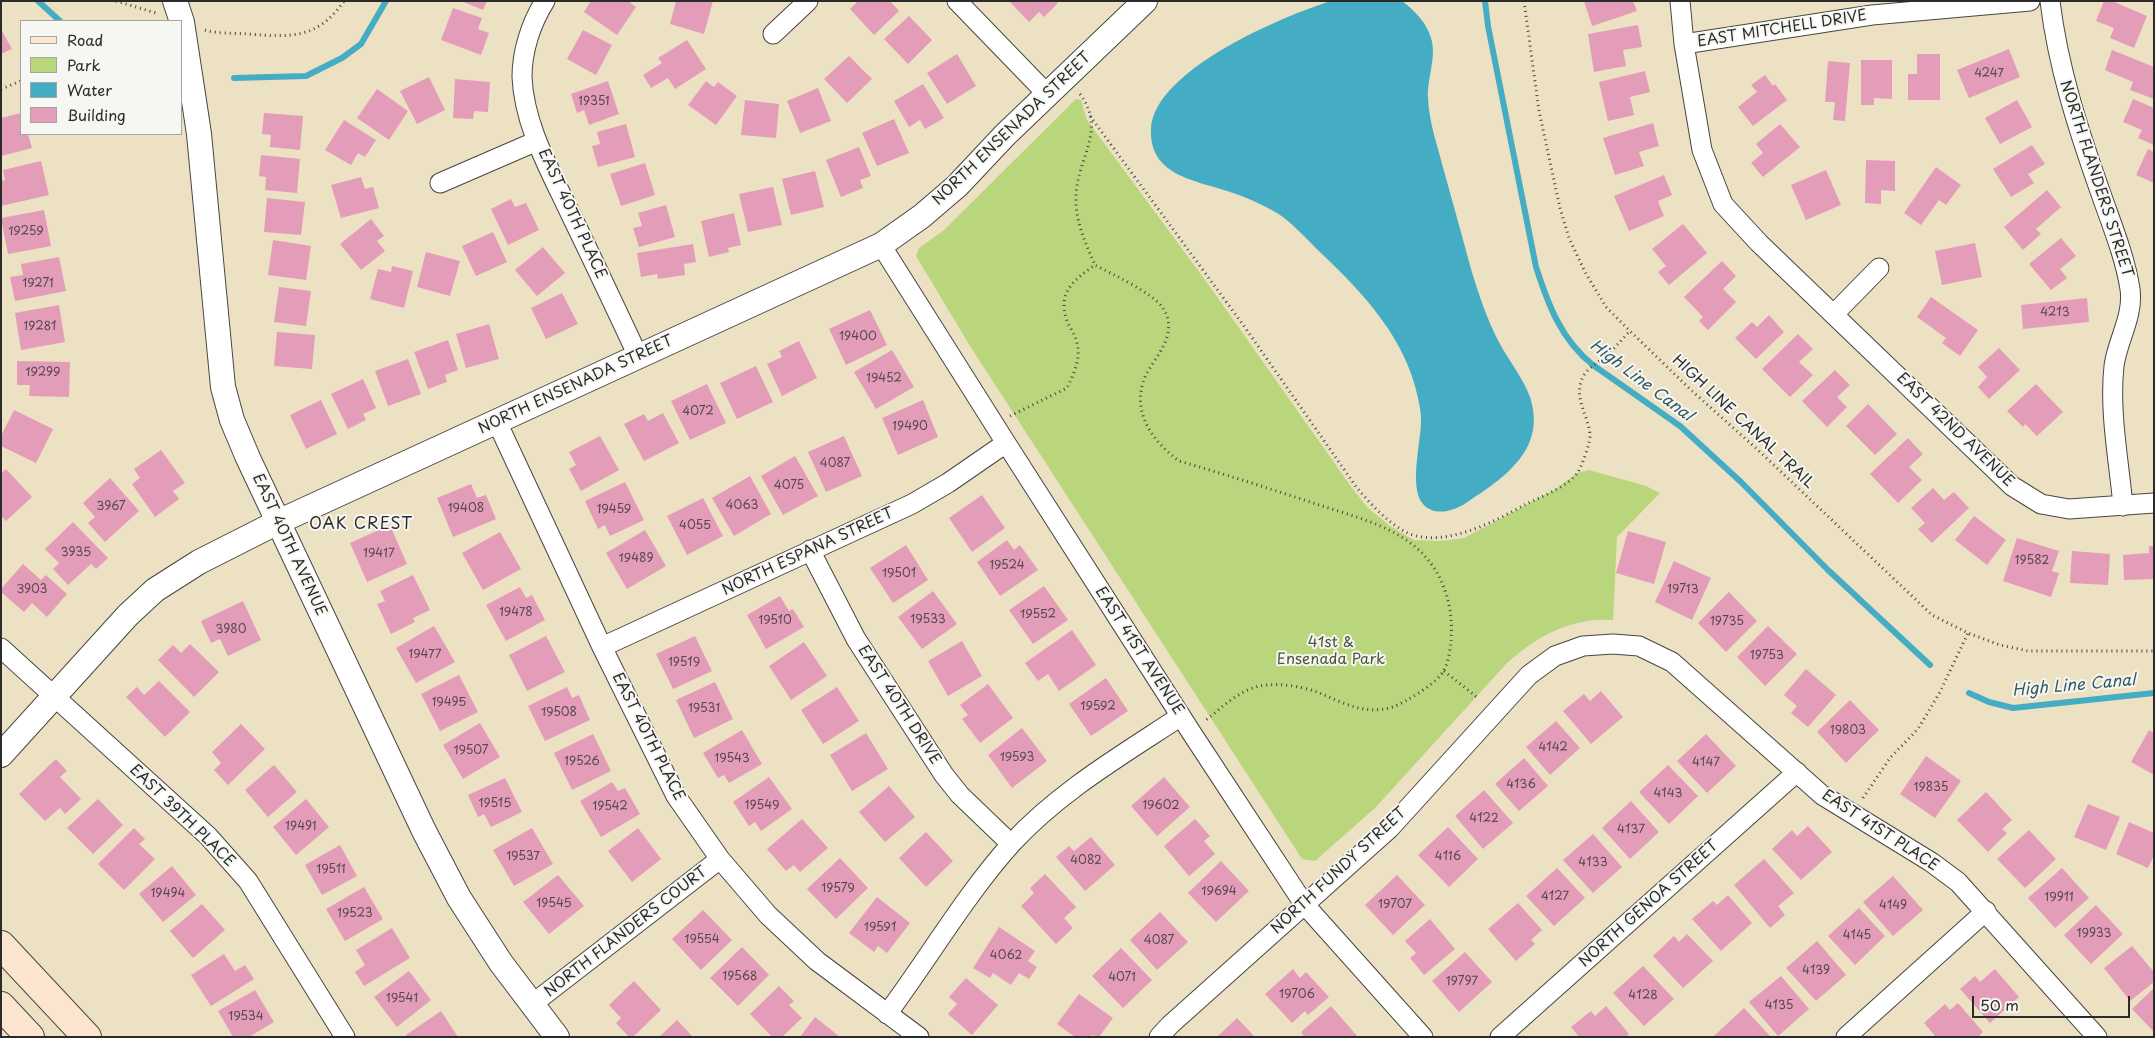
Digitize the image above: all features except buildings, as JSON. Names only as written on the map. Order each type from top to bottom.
[{"type":"main road","points":[[1,945],[87,1037]]},
{"type":"main road","points":[[1,1006],[30,1037]]},
{"type":"street","name":"EAST 40TH AVENUE","points":[[175,1],[181,20]]},
{"type":"street","points":[[537,141],[526,110],[522,76],[526,43],[545,1]]},
{"type":"street","points":[[773,34],[808,1]]},
{"type":"street","points":[[957,1],[1047,94]]},
{"type":"street","name":"NORTH ENSENADA STREET","points":[[1,755],[56,697],[128,615],[156,590],[200,562],[278,522],[881,245],[922,216],[957,186],[1047,94],[1145,1]]},
{"type":"street","name":"EAST 42ND AVENUE","points":[[1680,1],[1684,44],[1702,150],[1723,204],[1759,243],[2012,486],[2042,504],[2069,509],[2154,503]]},
{"type":"street","name":"EAST MITCHELL DRIVE","points":[[1684,44],[1872,15],[2030,1]]},
{"type":"street","name":"NORTH FLANDERS STREET","points":[[2050,1],[2053,28],[2063,77],[2119,247],[2130,290],[2126,328],[2114,365],[2114,408],[2123,506]]},
{"type":"street","name":"EAST 40TH AVENUE","points":[[182,22],[199,134],[223,387],[235,427],[278,522],[433,848],[459,898],[501,963],[557,1037]]},
{"type":"street","name":"EAST 40TH PLACE","points":[[440,183],[537,141],[638,356]]},
{"type":"street","name":"EAST 41ST AVENUE","points":[[881,245],[1181,716],[1304,904],[1423,1037]]},
{"type":"street","points":[[1834,314],[1880,268]]},
{"type":"street","name":"EAST 40TH PLACE","points":[[497,422],[602,646],[676,796],[720,859],[768,915],[817,961],[919,1037]]},
{"type":"street","name":"NORTH ESPANA STREET","points":[[602,646],[912,504],[948,483],[1006,443]]},
{"type":"street","name":"EAST 40TH DRIVE","points":[[810,550],[856,639],[944,775],[960,795],[1011,844]]},
{"type":"street","name":"EAST 41ST PLACE","points":[[1613,644],[1640,646],[1672,662],[1822,794],[1931,862],[1958,882],[2097,1037]]},
{"type":"street","name":"NORTH FUNDY STREET","points":[[1159,1037],[1389,829],[1529,675],[1555,656],[1583,646],[1613,644]]},
{"type":"street","name":"EAST 39TH PLACE","points":[[1,648],[208,836],[248,881],[345,1037]]},
{"type":"street","points":[[887,1014],[1011,844],[1038,817],[1082,782],[1181,716]]},
{"type":"street","name":"NORTH GENOA STREET","points":[[1500,1037],[1797,772]]},
{"type":"street","name":"NORTH FLANDERS COURT","points":[[531,1005],[720,859]]},
{"type":"street","points":[[1846,1037],[1986,912]]},
{"type":"path","points":[[116,1],[151,11]]},
{"type":"path","points":[[208,31],[286,37],[306,34],[319,27],[338,10],[344,1]]},
{"type":"path","name":"HIGH LINE CANAL TRAIL","points":[[1524,1],[1539,111],[1560,208],[1585,272],[1606,307],[1690,390],[1758,450],[1932,615],[1968,633],[2000,645],[2028,651],[2154,651]]},
{"type":"path","points":[[1,89],[20,81]]},
{"type":"path","points":[[1077,90],[1087,103],[1092,129],[1076,186],[1080,233],[1095,265],[1152,297],[1163,308],[1168,322],[1163,350],[1143,382],[1142,401],[1144,418],[1150,434],[1179,461],[1354,517],[1400,535],[1421,552],[1433,566],[1440,579],[1448,603],[1452,628],[1450,650],[1444,671],[1407,701],[1391,708],[1357,708],[1342,704],[1316,692],[1291,686],[1269,685],[1250,689],[1235,697],[1204,722]]},
{"type":"path","points":[[1090,116],[1238,318],[1357,488],[1371,504],[1403,530],[1416,535],[1440,537],[1460,534],[1483,527],[1567,482],[1577,473],[1586,450],[1591,443],[1590,432],[1584,418],[1579,388],[1583,377],[1592,365],[1603,358],[1630,331]]},
{"type":"path","points":[[1010,416],[1067,388],[1077,362],[1077,344],[1063,306],[1065,293],[1077,278],[1095,265]]},
{"type":"path","points":[[1400,535],[1403,530]]},
{"type":"path","points":[[1863,798],[1890,758],[1918,729],[1940,692],[1968,633]]},
{"type":"path","points":[[1444,671],[1478,698]]},
{"type":"green space","name":"41st & Ensenada Park","points":[[1076,99],[1081,100],[1087,120],[1208,284],[1352,488],[1368,508],[1390,526],[1414,540],[1440,541],[1464,538],[1556,489],[1577,473],[1589,470],[1646,486],[1660,493],[1617,537],[1613,620],[1598,620],[1569,625],[1530,644],[1518,653],[1375,808],[1315,861],[1302,859],[970,346],[916,256],[919,248],[944,230]]},
{"type":"water","points":[[1331,1],[1402,1],[1423,22],[1429,32],[1433,45],[1428,90],[1430,117],[1471,269],[1491,326],[1530,397],[1534,416],[1533,432],[1519,460],[1494,483],[1466,503],[1450,510],[1438,512],[1428,508],[1423,504],[1419,496],[1416,486],[1421,427],[1418,398],[1404,356],[1368,302],[1338,269],[1283,217],[1265,206],[1246,198],[1188,179],[1176,173],[1165,166],[1157,157],[1152,144],[1151,129],[1158,107],[1174,86],[1197,67],[1224,49],[1254,33],[1283,19]]},
{"type":"waterway","name":"High Line Canal","points":[[38,1],[59,20]]},
{"type":"waterway","name":"High Line Canal","points":[[234,78],[306,76],[342,58],[361,44],[386,1]]},
{"type":"waterway","name":"High Line Canal","points":[[1485,1],[1488,26],[1536,267],[1545,294],[1564,333],[1593,365],[1680,426],[1741,482],[1828,570],[1930,665]]},
{"type":"waterway","name":"High Line Canal","points":[[1969,693],[1989,702],[2013,708],[2154,693]]},
{"type":"district","name":"OAK CREST","points":[[361,525]]}]
